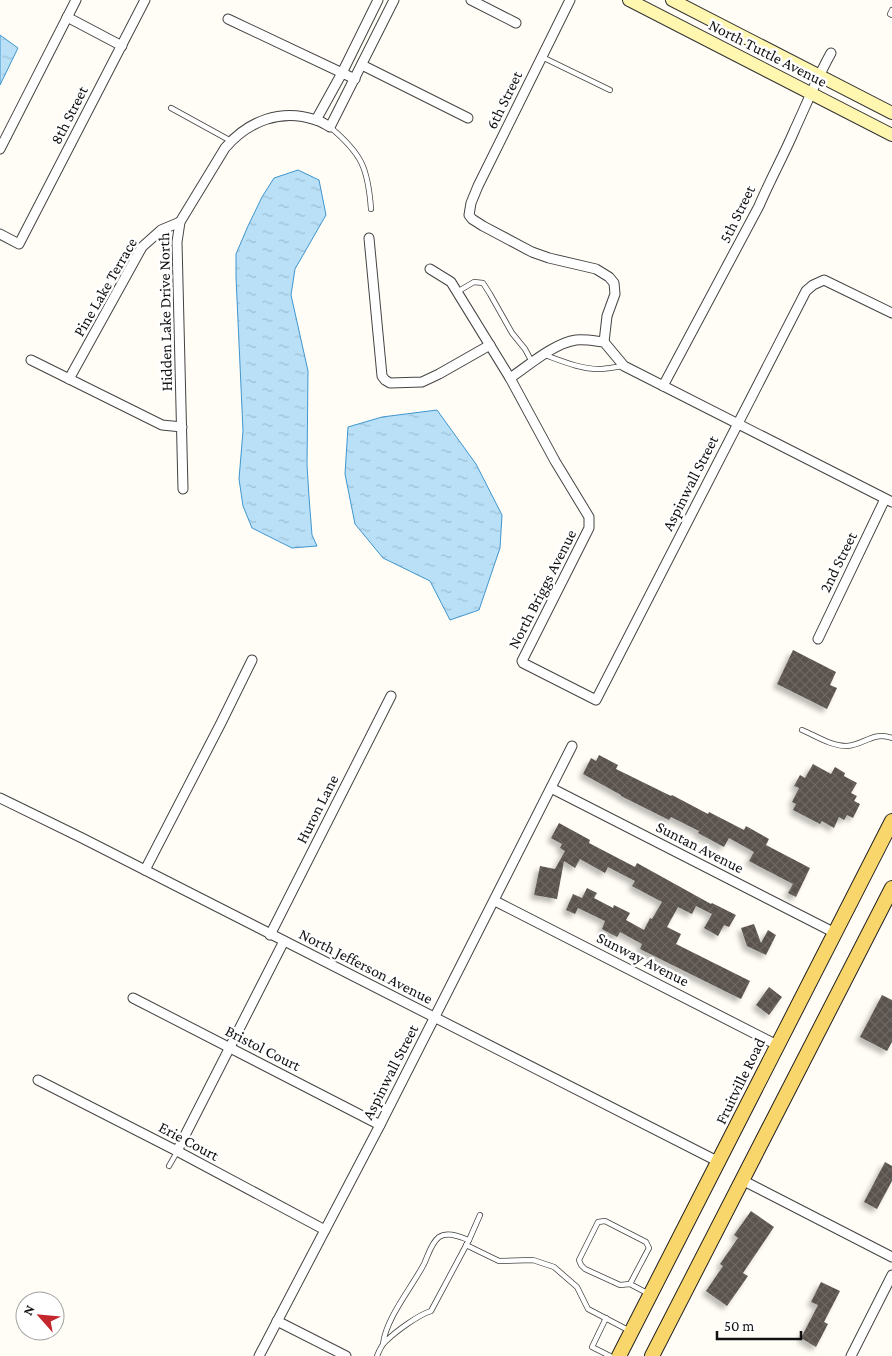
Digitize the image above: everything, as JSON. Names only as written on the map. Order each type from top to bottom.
[{"type":"main road","name":"North Tuttle Avenue","points":[[629,0],[892,135]]},
{"type":"main road","name":"North Tuttle Avenue","points":[[672,0],[892,113]]},
{"type":"main road","name":"Fruitville Road","points":[[619,1356],[892,821]]},
{"type":"main road","points":[[652,1356],[892,888]]},
{"type":"street","points":[[0,148],[76,0]]},
{"type":"street","name":"8th Street","points":[[0,234],[20,244],[145,0]]},
{"type":"street","points":[[316,120],[342,73],[378,0]]},
{"type":"street","points":[[330,127],[394,0]]},
{"type":"street","points":[[471,0],[516,23]]},
{"type":"street","name":"6th Street","points":[[570,0],[478,186],[471,203],[469,215],[483,226],[532,252],[549,258],[596,268],[609,277],[614,283],[615,294],[607,316],[604,342]]},
{"type":"street","points":[[68,17],[122,46]]},
{"type":"street","points":[[228,19],[355,79]]},
{"type":"street","name":"5th Street","points":[[663,386],[759,206],[830,52]]},
{"type":"street","points":[[362,64],[468,118]]},
{"type":"street","name":"Hidden Lake Drive North","points":[[183,489],[177,242],[180,222],[220,156],[231,141],[244,130],[254,124],[278,116],[294,116],[316,120],[330,127]]},
{"type":"street","name":"Pine Lake Terrace","points":[[69,379],[142,248],[161,230],[180,222]]},
{"type":"street","points":[[370,238],[382,376],[385,380],[390,383],[422,382],[490,345]]},
{"type":"street","name":"North Briggs Avenue","points":[[430,270],[451,282],[510,378],[555,461],[589,517],[589,528],[522,662],[596,700]]},
{"type":"street","name":"Aspinwall Street","points":[[596,700],[809,288],[824,280],[892,313]]},
{"type":"street","points":[[510,378],[560,345],[576,340],[604,342],[624,366],[889,500]]},
{"type":"street","points":[[31,360],[162,425],[182,427]]},
{"type":"street","name":"2nd Street","points":[[818,639],[889,500]]},
{"type":"street","points":[[145,870],[252,660]]},
{"type":"street","name":"Huron Lane","points":[[270,934],[391,696]]},
{"type":"street","name":"Aspinwall Street","points":[[259,1356],[495,901],[572,746]]},
{"type":"street","name":"Suntan Avenue","points":[[551,788],[835,933]]},
{"type":"street","name":"North Jefferson Avenue","points":[[0,798],[719,1162]]},
{"type":"street","name":"Sunway Avenue","points":[[495,901],[777,1044]]},
{"type":"street","points":[[177,1151],[284,941]]},
{"type":"street","name":"Bristol Court","points":[[133,998],[380,1125]]},
{"type":"street","name":"Erie Court","points":[[38,1080],[325,1230]]},
{"type":"street","points":[[742,1180],[892,1257]]},
{"type":"street","points":[[851,1356],[892,1275]]},
{"type":"street","points":[[277,1321],[346,1356]]},
{"type":"lane","points":[[892,10],[890,14],[892,15]]},
{"type":"lane","points":[[542,56],[610,90]]},
{"type":"lane","points":[[171,108],[231,141]]},
{"type":"lane","points":[[330,127],[347,141],[357,153],[365,169],[371,210]]},
{"type":"lane","points":[[457,292],[474,282],[483,283],[512,334],[525,349],[532,363]]},
{"type":"lane","points":[[544,354],[579,367],[599,369],[624,366]]},
{"type":"lane","points":[[802,730],[843,746],[849,746],[877,736],[892,738]]},
{"type":"lane","points":[[169,1166],[177,1151]]},
{"type":"lane","points":[[377,1356],[383,1344],[392,1335],[423,1313],[431,1311],[468,1242],[480,1215]]},
{"type":"lane","points":[[630,1284],[649,1248],[646,1242],[606,1221],[598,1222],[579,1260],[581,1265],[620,1285],[630,1284],[650,1295]]},
{"type":"lane","points":[[383,1344],[384,1335],[398,1307],[423,1266],[432,1247],[438,1238],[445,1234],[455,1235],[500,1262],[533,1260],[554,1266],[577,1287],[588,1309],[631,1332]]},
{"type":"lane","points":[[606,1318],[592,1347],[610,1356]]},
{"type":"water","points":[[0,35],[18,48],[0,85]]},
{"type":"water","points":[[298,170],[319,180],[326,215],[295,269],[291,295],[308,371],[307,465],[312,535],[317,546],[292,548],[252,528],[243,506],[239,479],[243,431],[236,254],[262,197],[274,178]]},
{"type":"water","points":[[437,410],[476,464],[502,515],[500,548],[479,610],[450,620],[430,581],[383,558],[355,524],[345,474],[348,427],[382,417]]},
{"type":"building","points":[[793,650],[836,672],[830,685],[837,688],[827,709],[777,684]]},
{"type":"building","points":[[599,755],[618,765],[616,769],[708,814],[709,812],[744,830],[746,826],[769,839],[766,845],[810,868],[796,897],[788,893],[793,884],[749,861],[754,852],[729,838],[724,847],[698,833],[699,831],[671,817],[669,820],[583,774],[591,758],[596,761]]},
{"type":"building","points":[[813,764],[831,774],[835,767],[845,773],[844,776],[857,783],[851,793],[857,796],[854,801],[860,804],[853,818],[847,815],[844,820],[839,817],[834,828],[822,821],[820,824],[793,810],[796,804],[792,802],[799,788],[794,786],[800,775],[805,778]]},
{"type":"building","points":[[559,823],[590,840],[589,843],[635,867],[637,863],[711,904],[736,915],[729,927],[724,925],[718,936],[704,928],[712,914],[696,906],[692,914],[678,907],[667,927],[681,934],[676,944],[750,981],[741,999],[640,949],[642,944],[620,932],[617,937],[602,929],[605,921],[578,908],[575,914],[566,910],[573,894],[582,898],[587,888],[597,893],[594,898],[613,908],[614,905],[630,913],[626,920],[644,930],[662,902],[632,886],[635,881],[608,867],[605,873],[580,859],[575,868],[564,861],[557,899],[534,895],[540,866],[555,869],[565,851],[560,848],[562,844],[551,838]]},
{"type":"building","points":[[754,924],[761,943],[768,930],[776,935],[766,955],[747,946],[741,928]]},
{"type":"building","points":[[769,987],[782,997],[769,1015],[756,1005]]},
{"type":"building","points":[[882,995],[892,1000],[892,1042],[887,1051],[860,1037]]},
{"type":"building","points":[[885,1162],[892,1166],[892,1181],[877,1209],[864,1202]]},
{"type":"building","points":[[751,1211],[774,1227],[743,1273],[748,1276],[727,1306],[706,1291],[723,1266],[720,1264],[738,1238],[734,1235]]},
{"type":"building","points":[[821,1282],[840,1291],[824,1322],[828,1324],[816,1347],[801,1338],[818,1305],[811,1302]]}]
